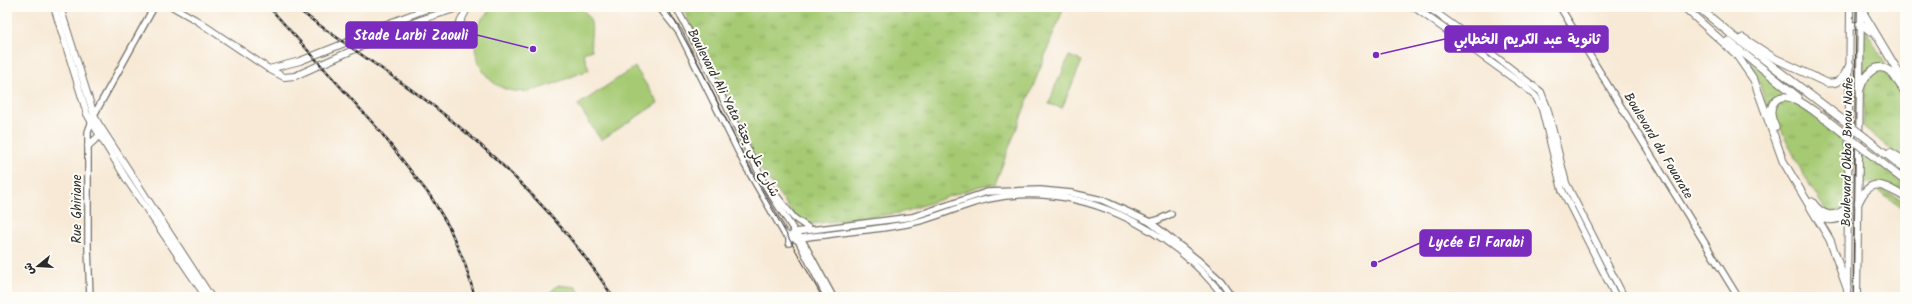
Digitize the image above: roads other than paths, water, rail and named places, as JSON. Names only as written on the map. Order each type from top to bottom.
[{"type":"highway","points":[[1685,7],[1905,181]]},
{"type":"highway","points":[[1685,7],[1736,54],[1750,74],[1758,90],[1783,161],[1816,214],[1835,251],[1847,288]]},
{"type":"highway","points":[[1698,7],[1905,169]]},
{"type":"highway","points":[[1861,8],[1904,82]]},
{"type":"highway","points":[[1705,13],[1774,58],[1827,83],[1836,83],[1841,80],[1850,65]]},
{"type":"highway","points":[[1850,26],[1864,25],[1869,30],[1904,82]]},
{"type":"highway","points":[[1860,89],[1866,74],[1879,68],[1892,73],[1905,92]]},
{"type":"highway","points":[[1825,119],[1791,97],[1780,97],[1771,106],[1772,120],[1786,156],[1796,176],[1817,209],[1824,214],[1834,216],[1848,211]]},
{"type":"highway","points":[[1866,138],[1882,146],[1905,161]]},
{"type":"highway","points":[[1858,206],[1866,189],[1877,184],[1905,197]]},
{"type":"highway","points":[[1816,214],[1824,220],[1831,220],[1848,211]]},
{"type":"main road","points":[[54,7],[87,114],[99,136],[206,297]]},
{"type":"main road","points":[[60,7],[94,115],[129,172],[211,297]]},
{"type":"main road","points":[[173,7],[196,20],[269,69],[284,77],[295,76],[420,20],[461,7]]},
{"type":"main road","points":[[269,69],[300,61],[350,41],[368,31],[432,7]]},
{"type":"main road","points":[[457,28],[468,7]]},
{"type":"main road","points":[[1414,7],[1536,96],[1542,109],[1562,190],[1616,297]]},
{"type":"main road","points":[[1428,7],[1478,43],[1541,92],[1548,112],[1566,183],[1624,297]]},
{"type":"main road","name":"Boulevard Okba Bnou Nafie","points":[[1847,297],[1850,7]]},
{"type":"main road","name":"Boulevard Okba Bnou Nafie","points":[[1856,297],[1861,8]]},
{"type":"main road","points":[[88,146],[99,136]]},
{"type":"main road","points":[[1848,211],[1858,206]]},
{"type":"street","name":"Rue Ghiriane","points":[[90,297],[88,247],[88,146],[91,121],[154,7]]},
{"type":"street","name":"Boulevard Ali Yata شارع علي يعتة","points":[[659,7],[670,18],[679,32],[745,165],[787,238]]},
{"type":"street","name":"Boulevard Ali Yata شارع علي يعتة","points":[[676,7],[712,76],[759,174],[833,297]]},
{"type":"street","name":"Boulevard du Fouarate","points":[[1560,7],[1738,297]]},
{"type":"street","points":[[759,174],[794,218],[810,229]]},
{"type":"street","points":[[787,238],[795,232],[810,229],[912,217],[987,192],[1017,190],[1057,191],[1079,194],[1102,200],[1150,222],[1200,261],[1221,281],[1232,297]]},
{"type":"street","points":[[787,238],[799,239],[910,224],[988,199],[1030,196],[1076,200],[1110,210],[1150,229],[1196,266],[1224,297]]},
{"type":"street","points":[[1150,222],[1171,214]]},
{"type":"street","name":"Boulevard Ali Yata شارع علي يعتة","points":[[799,239],[827,297]]},
{"type":"tram line","points":[[667,7],[701,69],[752,173],[822,297]]},
{"type":"tram line","points":[[1853,297],[1856,7]]},
{"type":"railway","points":[[269,7],[379,130],[431,197],[449,227],[465,264],[475,297]]},
{"type":"railway","points":[[295,7],[431,104],[507,169],[553,217],[594,269],[613,297]]},
{"type":"place","name":"Stade Larbi Zaouli","points":[[533,49]]},
{"type":"place","name":"ثانوية عبد الكريم الخطابي","points":[[1376,55]]},
{"type":"place","name":"Lycée El Farabi","points":[[1374,264]]}]
